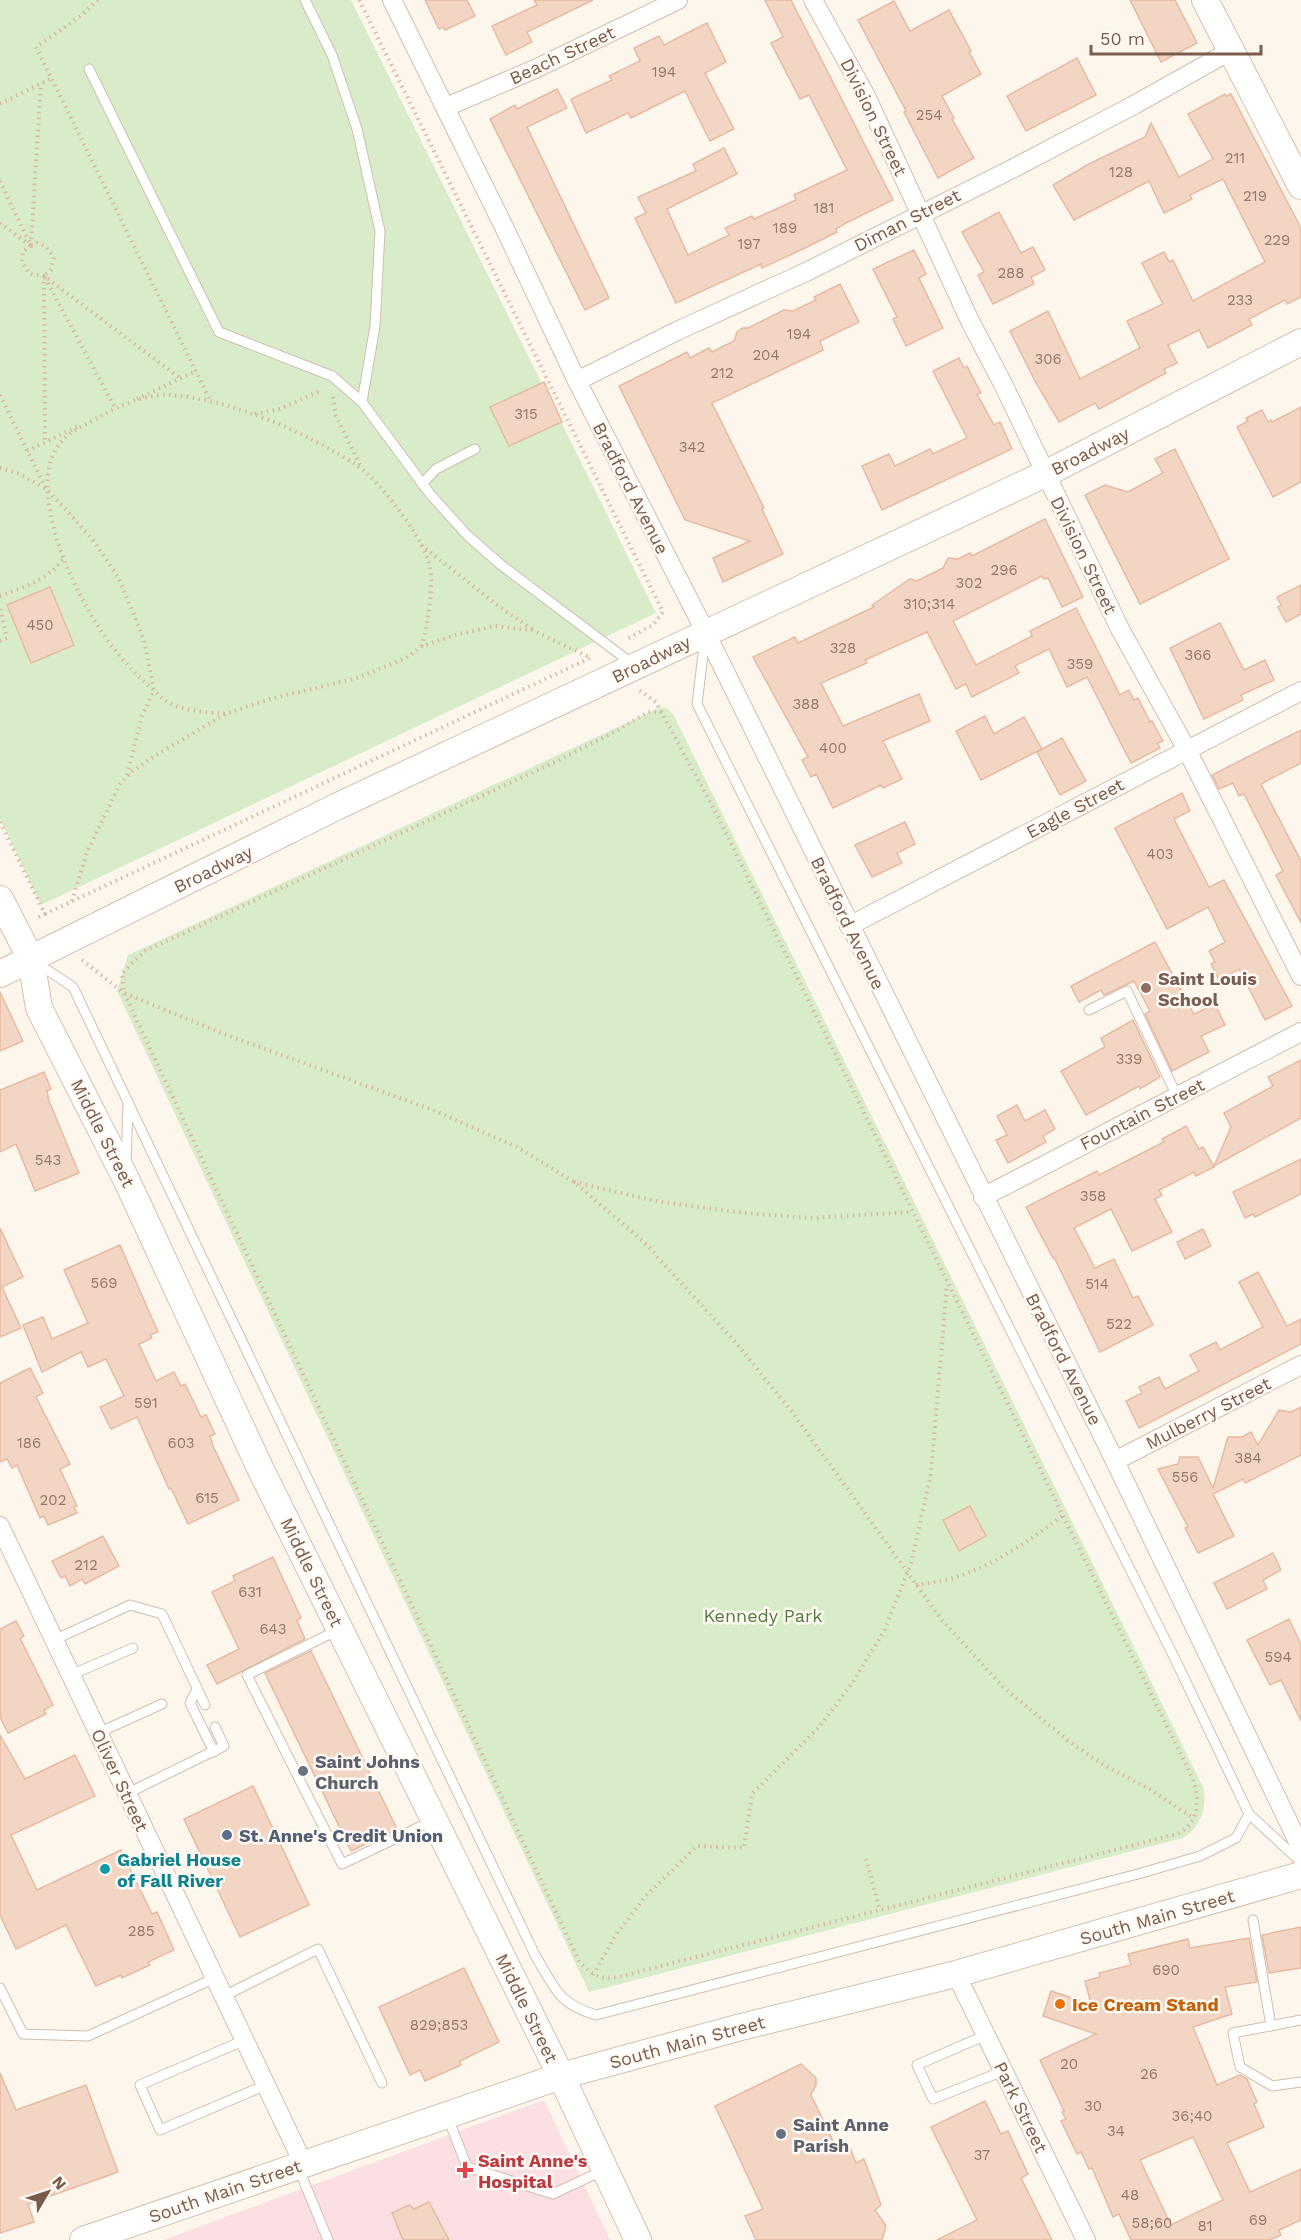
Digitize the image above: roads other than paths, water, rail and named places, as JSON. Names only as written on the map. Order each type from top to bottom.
[{"type":"main road","points":[[1205,0],[1301,186]]},
{"type":"main road","name":"Broadway","points":[[0,974],[338,806],[1045,474],[1301,342]]},
{"type":"main road","name":"Middle Street","points":[[0,899],[31,959],[39,1008],[126,1179],[261,1470],[561,2076],[638,2240]]},
{"type":"main road","name":"South Main Street","points":[[83,2240],[561,2076],[741,2027],[956,1974],[1301,1875]]},
{"type":"street","name":"Bradford Avenue","points":[[392,0],[446,107],[577,381],[706,633],[1115,1461],[1301,1848]]},
{"type":"street","name":"Beach Street","points":[[446,107],[535,69],[678,0]]},
{"type":"street","name":"Division Street","points":[[813,0],[866,96],[1120,629],[1188,750],[1301,976]]},
{"type":"street","name":"Diman Street","points":[[577,381],[677,331],[806,272],[1010,170],[1232,50]]},
{"type":"street","name":"Eagle Street","points":[[849,926],[1301,691]]},
{"type":"street","name":"Fountain Street","points":[[983,1197],[1301,1032]]},
{"type":"street","name":"Mulberry Street","points":[[1115,1461],[1301,1365]]},
{"type":"street","name":"Oliver Street","points":[[0,1526],[245,2040],[300,2164]]},
{"type":"street","name":"Park Street","points":[[956,1974],[1086,2240]]},
{"type":"lane","points":[[306,0],[332,55],[357,129],[380,231],[375,326],[362,402]]},
{"type":"lane","points":[[89,69],[219,332],[333,376],[362,402],[422,484],[467,535],[500,564],[612,647],[627,671]]},
{"type":"lane","points":[[422,484],[436,468],[475,449]]},
{"type":"lane","points":[[706,633],[697,704],[1174,1657],[1249,1814],[1301,1862]]},
{"type":"lane","points":[[31,959],[73,987],[536,1957],[563,2000],[576,2009],[596,2015],[1159,1868],[1200,1856],[1236,1838],[1249,1814]]},
{"type":"lane","points":[[1089,1010],[1127,991],[1177,1096]]},
{"type":"lane","points":[[126,1179],[128,1103]]},
{"type":"lane","points":[[54,1640],[130,1605],[162,1614],[205,1705]]},
{"type":"lane","points":[[340,1629],[247,1675],[342,1864],[434,1819]]},
{"type":"lane","points":[[71,1675],[133,1648]]},
{"type":"lane","points":[[197,1689],[190,1703],[214,1752]]},
{"type":"lane","points":[[98,1732],[162,1704]]},
{"type":"lane","points":[[126,1794],[224,1746],[215,1727]]},
{"type":"lane","points":[[1254,1920],[1271,2026]]},
{"type":"lane","points":[[224,1996],[318,1949],[382,2083]]},
{"type":"lane","points":[[0,1988],[23,2034],[88,2036],[215,1978]]},
{"type":"lane","points":[[1301,2020],[1233,2033],[1240,2067],[1272,2086],[1301,2082]]},
{"type":"lane","points":[[986,2035],[917,2065],[933,2099],[1004,2071]]},
{"type":"lane","points":[[245,2040],[140,2085],[160,2130],[266,2085]]},
{"type":"lane","points":[[447,2116],[467,2167],[554,2194],[605,2170]]},
{"type":"lane","points":[[300,2164],[328,2240]]},
{"type":"place","name":"Saint Louis School","points":[[1146,988]]},
{"type":"place","name":"Saint Johns Church","points":[[303,1771]]},
{"type":"place","name":"St. Anne's Credit Union","points":[[227,1835]]},
{"type":"place","name":"Gabriel House of Fall River","points":[[105,1869]]},
{"type":"place","name":"Ice Cream Stand","points":[[1060,2004]]},
{"type":"place","name":"Saint Anne Parish","points":[[781,2134]]},
{"type":"place","name":"Saint Anne's Hospital","points":[[465,2170]]},
{"type":"park label","name":"Kennedy Park","points":[[763,1615]]}]
